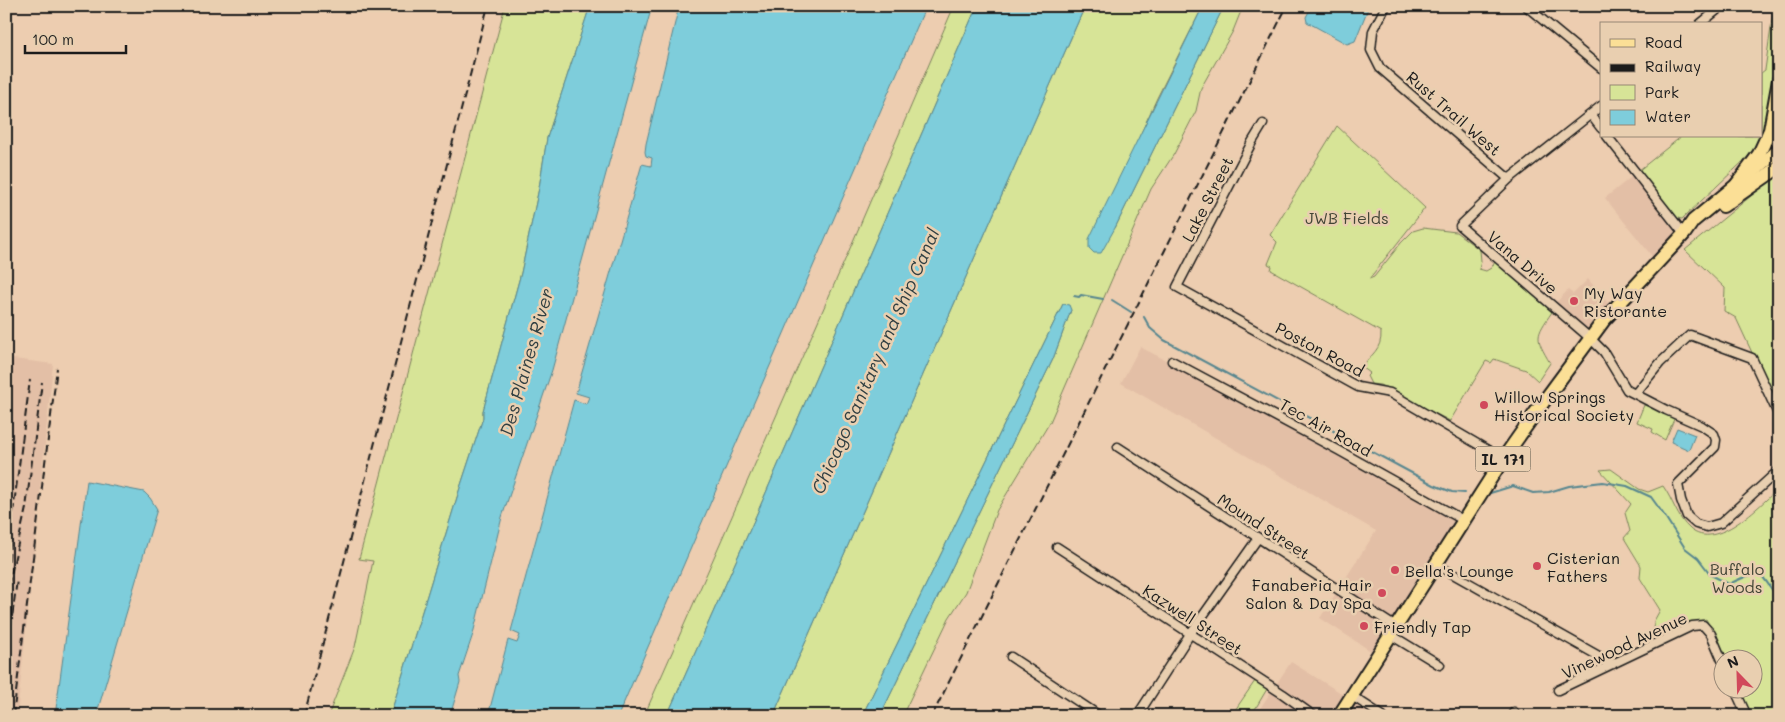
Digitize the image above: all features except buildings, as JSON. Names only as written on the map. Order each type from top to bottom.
[{"type":"main road","points":[[1737,184],[1759,154],[1770,130],[1779,80]]},
{"type":"main road","name":"IL 171","points":[[1339,716],[1503,459],[1590,338],[1694,221],[1779,150]]},
{"type":"main road","name":"IL 171","points":[[1684,234],[1698,226],[1779,162]]},
{"type":"main road","points":[[1723,206],[1779,167]]},
{"type":"street","name":"Rust Trail West","points":[[1386,6],[1373,31],[1371,50],[1380,68],[1509,179]]},
{"type":"street","points":[[1526,6],[1600,67]]},
{"type":"street","points":[[1702,22],[1722,6]]},
{"type":"street","points":[[1509,179],[1600,107]]},
{"type":"street","points":[[1591,115],[1600,127]]},
{"type":"street","name":"Lake Street","points":[[1177,287],[1263,124]]},
{"type":"street","points":[[1610,138],[1684,234]]},
{"type":"street","name":"Vana Drive","points":[[1509,179],[1460,226],[1590,338],[1612,363],[1627,390],[1702,426],[1714,434],[1716,440],[1715,448],[1678,484],[1687,516],[1696,524],[1707,526],[1721,524],[1779,470]]},
{"type":"street","name":"Poston Road","points":[[1177,287],[1358,387],[1390,393],[1503,459]]},
{"type":"street","points":[[1635,394],[1660,363],[1690,335],[1752,358],[1779,416]]},
{"type":"street","name":"Tec Air Road","points":[[1172,361],[1330,445],[1465,521]]},
{"type":"street","name":"Mound Street","points":[[1118,447],[1258,538],[1394,631],[1440,665]]},
{"type":"street","points":[[1137,716],[1190,634],[1258,538]]},
{"type":"street","name":"Kazwell Street","points":[[1057,547],[1314,716]]},
{"type":"street","points":[[1437,564],[1613,664]]},
{"type":"street","name":"Vinewood Avenue","points":[[1558,690],[1692,626],[1703,625],[1711,634],[1718,650]]},
{"type":"street","points":[[1011,657],[1100,716]]},
{"type":"street","points":[[1352,696],[1383,716]]},
{"type":"street","points":[[1740,700],[1747,716]]},
{"type":"shaded area","points":[[1635,174],[1682,234],[1655,260],[1605,198]]},
{"type":"shaded area","points":[[1588,279],[1612,308],[1589,337],[1553,306],[1568,290],[1573,294]]},
{"type":"shaded area","points":[[1140,347],[1463,520],[1377,655],[1320,618],[1376,531],[1121,383]]},
{"type":"shaded area","points":[[6,358],[53,364],[17,716],[6,716]]},
{"type":"shaded area","points":[[1291,662],[1349,698],[1380,716],[1255,716]]},
{"type":"green space","points":[[505,6],[590,6],[547,138],[539,188],[521,273],[483,411],[483,418],[390,716],[328,716],[355,647],[373,561],[359,559]]},
{"type":"green space","points":[[954,6],[977,6],[667,716],[644,716],[848,253]]},
{"type":"green space","points":[[1085,6],[1203,6],[1137,142],[1115,228],[1224,6],[1243,6],[1233,31],[1201,88],[1196,111],[1174,154],[1151,189],[1050,422],[997,510],[966,592],[949,618],[902,716],[880,716],[1053,359],[1071,310],[1063,304],[862,716],[773,716]]},
{"type":"green space","points":[[1774,6],[1779,6],[1779,48],[1766,129],[1762,136],[1762,72],[1765,70]]},
{"type":"green space","name":"JWB Fields","points":[[1337,126],[1425,208],[1369,279],[1374,277],[1413,231],[1423,228],[1456,232],[1480,250],[1481,261],[1479,269],[1486,271],[1495,262],[1552,312],[1542,327],[1539,337],[1542,348],[1550,363],[1538,381],[1526,370],[1494,359],[1491,363],[1486,361],[1450,421],[1380,385],[1371,384],[1367,376],[1370,373],[1362,367],[1378,348],[1381,332],[1271,270],[1272,266],[1268,264],[1277,242],[1270,235]]},
{"type":"green space","points":[[1679,138],[1761,138],[1752,153],[1682,219],[1676,218],[1638,171]]},
{"type":"green space","points":[[1779,173],[1779,411],[1736,318],[1724,311],[1725,288],[1685,250]]},
{"type":"green space","points":[[1644,405],[1675,417],[1665,440],[1652,432],[1653,429],[1637,422]]},
{"type":"green space","name":"Buffalo Woods","points":[[1611,469],[1639,489],[1648,492],[1663,486],[1686,525],[1701,535],[1712,535],[1725,531],[1737,524],[1779,488],[1779,716],[1751,716],[1744,700],[1762,700],[1762,650],[1721,650],[1706,619],[1655,641],[1654,621],[1660,610],[1640,578],[1641,566],[1624,538],[1630,531],[1625,513],[1631,504],[1600,470]]},
{"type":"green space","points":[[1255,681],[1267,689],[1251,716],[1231,716]]},
{"type":"water","name":"Des Plaines River","points":[[590,6],[652,6],[552,370],[502,517],[473,634],[459,676],[460,682],[450,716],[390,716],[483,418],[483,411],[521,273],[539,188],[547,138]]},
{"type":"water","points":[[679,6],[926,6],[618,716],[488,716],[508,640],[517,643],[520,635],[511,631],[574,400],[586,404],[589,397],[576,393],[642,164],[651,166],[652,158],[646,156],[645,152],[646,144]]},
{"type":"water","name":"Chicago Sanitary and Ship Canal","points":[[977,6],[1085,6],[773,716],[667,716],[752,525]]},
{"type":"water","points":[[1203,6],[1224,6],[1115,228],[1101,253],[1094,253],[1089,248],[1089,239]]},
{"type":"water","points":[[1312,6],[1369,6],[1355,41],[1347,44],[1307,22],[1306,17]]},
{"type":"water","points":[[1063,304],[1069,305],[1071,310],[1053,359],[880,716],[862,716]]},
{"type":"water","points":[[1677,428],[1695,435],[1689,450],[1671,442]]},
{"type":"water","points":[[87,481],[144,492],[157,509],[96,716],[55,716]]},
{"type":"waterway","points":[[1074,296],[1079,297],[1081,295],[1103,299]]},
{"type":"waterway","points":[[1112,300],[1131,312]]},
{"type":"waterway","points":[[1144,317],[1150,328],[1164,340],[1434,485],[1452,492],[1465,493]]},
{"type":"waterway","points":[[1487,494],[1513,486],[1533,493],[1603,482],[1627,486],[1651,497],[1685,548],[1698,558],[1711,575],[1729,584],[1749,575],[1759,575],[1763,577],[1779,599]]},
{"type":"railway","points":[[304,716],[488,6]]},
{"type":"railway","points":[[932,716],[1287,6]]},
{"type":"railway","points":[[13,716],[57,368]]},
{"type":"railway","points":[[9,561],[11,528],[30,380]]},
{"type":"railway","points":[[6,597],[26,508],[42,382]]},
{"type":"railway","points":[[6,662],[17,580]]},
{"type":"place","name":"My Way Ristorante","points":[[1574,301]]},
{"type":"place","name":"Willow Springs Historical Society","points":[[1484,405]]},
{"type":"place","name":"Cisterian Fathers","points":[[1537,566]]},
{"type":"place","name":"Bella's Lounge","points":[[1395,570]]},
{"type":"place","name":"Fanaberia Hair Salon & Day Spa","points":[[1382,593]]},
{"type":"place","name":"Friendly Tap","points":[[1364,626]]}]
